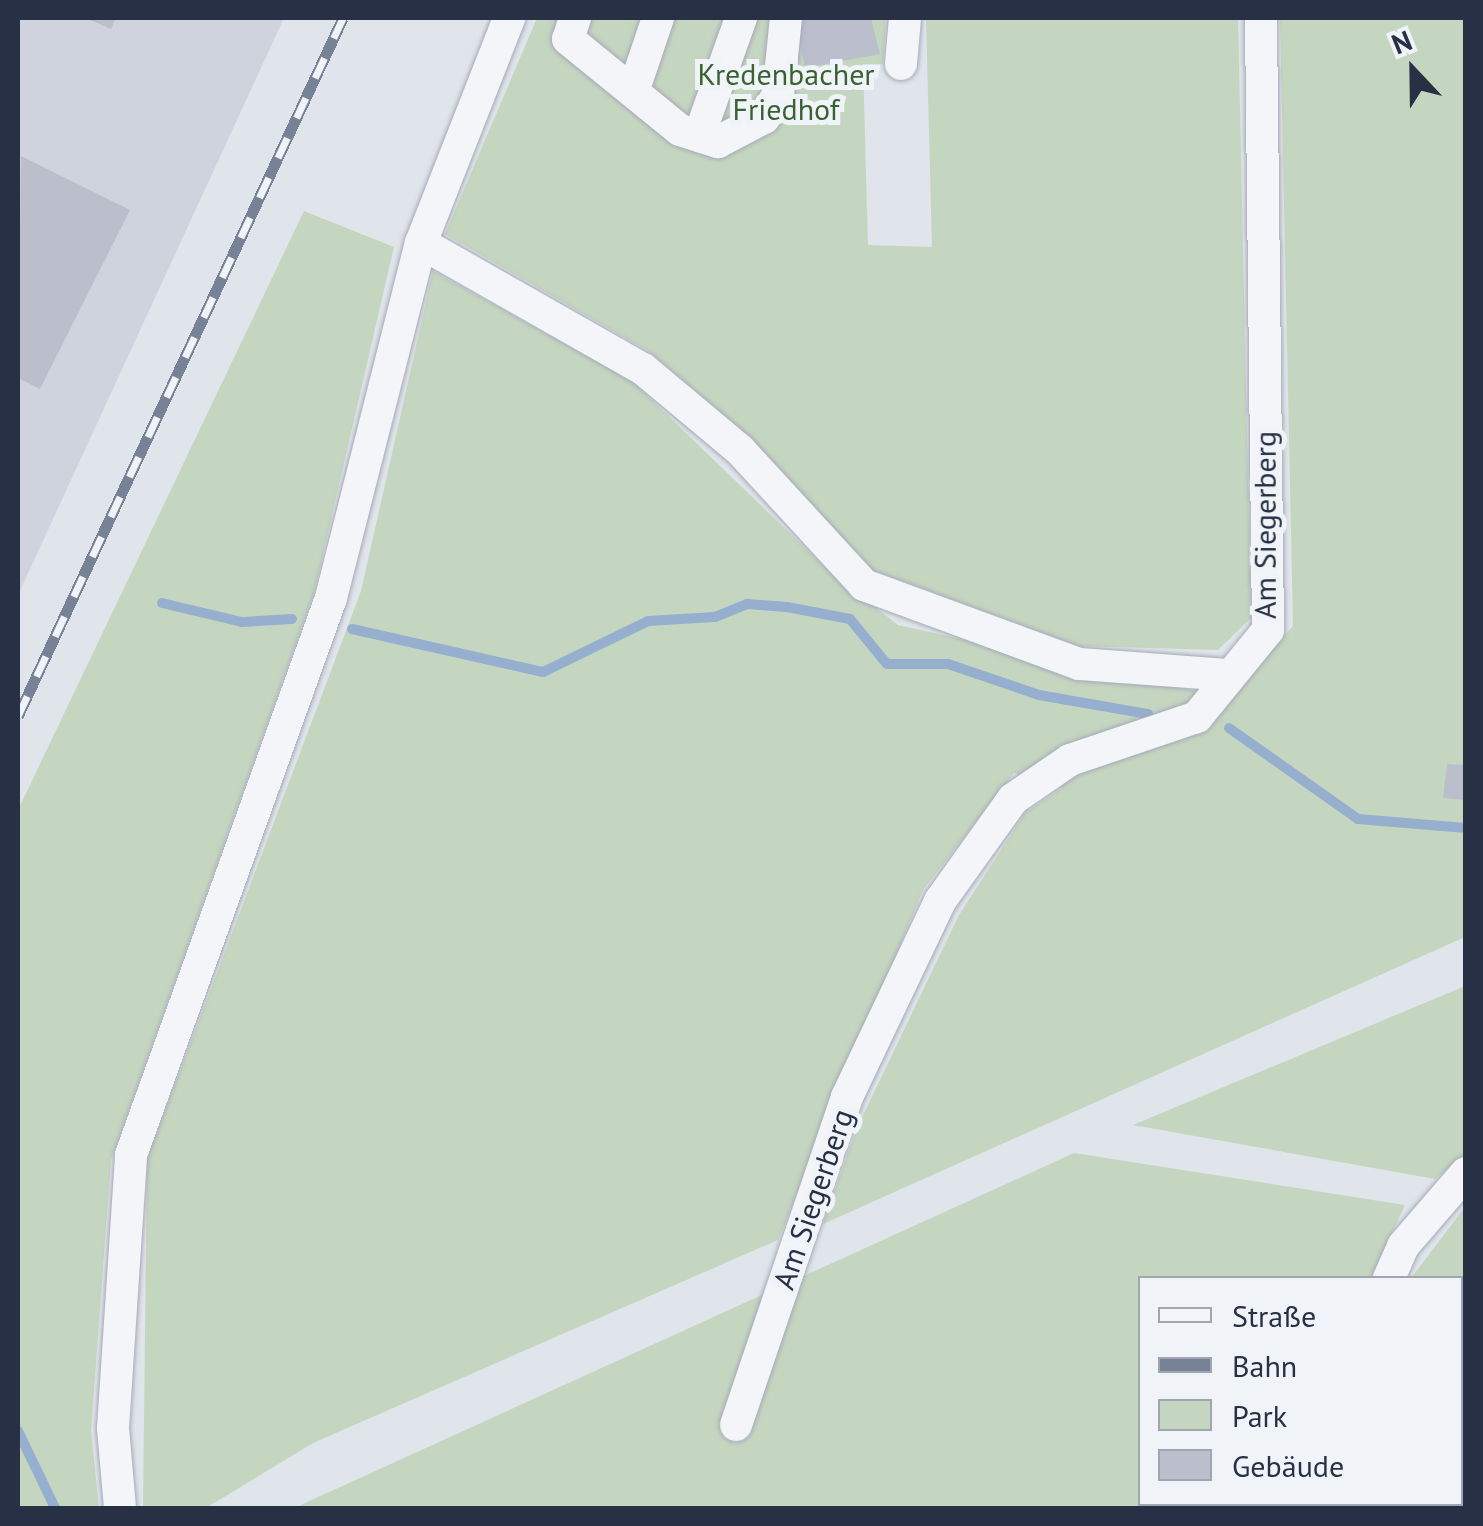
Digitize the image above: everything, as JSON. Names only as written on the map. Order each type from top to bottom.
[{"type":"street","points":[[120,1508],[113,1428],[131,1155],[331,598],[421,243],[509,18]]},
{"type":"street","points":[[575,18],[568,39],[699,136],[730,139],[764,118],[785,72],[786,18]]},
{"type":"street","points":[[634,89],[658,18]]},
{"type":"street","points":[[699,136],[741,18]]},
{"type":"street","points":[[901,64],[905,18]]},
{"type":"street","name":"Am Siegerberg","points":[[736,1425],[848,1097],[940,901],[1014,799],[1070,760],[1197,718],[1268,630],[1262,18]]},
{"type":"street","points":[[421,243],[643,369],[740,450],[864,586],[1079,664],[1228,675]]},
{"type":"street","points":[[1390,1276],[1402,1246],[1466,1173]]},
{"type":"shaded area","points":[[18,18],[284,18],[18,595]]},
{"type":"green space","name":"Kredenbacher Friedhof","points":[[537,18],[886,18],[883,64],[863,64],[868,245],[932,247],[926,18],[1238,18],[1251,618],[1218,650],[1078,646],[872,570],[751,439],[650,352],[445,234]]},
{"type":"green space","points":[[1280,18],[1465,18],[1465,937],[823,1224],[856,1130],[959,915],[1025,813],[1062,788],[1014,773],[923,890],[778,1240],[313,1443],[206,1508],[143,1508],[147,1159],[361,591],[433,271],[632,381],[830,572],[898,625],[1227,698],[1293,626]]},
{"type":"green space","points":[[304,211],[394,247],[314,593],[111,1160],[91,1431],[99,1508],[18,1508],[18,810]]},
{"type":"green space","points":[[1465,986],[1465,1154],[1435,1179],[1133,1125]]},
{"type":"green space","points":[[1074,1153],[1405,1205],[1372,1276],[1138,1276],[1138,1506],[1265,1508],[294,1508]]},
{"type":"green space","points":[[1465,1207],[1465,1508],[1308,1508],[1463,1506],[1463,1276],[1413,1276]]},
{"type":"building","points":[[85,18],[116,18],[111,29]]},
{"type":"building","points":[[795,18],[871,18],[880,54],[805,68]]},
{"type":"building","points":[[21,156],[130,210],[40,389],[18,378]]},
{"type":"building","points":[[1447,764],[1466,765],[1466,800],[1443,798]]},
{"type":"waterway","points":[[162,603],[242,622],[292,619]]},
{"type":"waterway","points":[[352,629],[543,672],[648,621],[715,617],[747,604],[787,607],[850,619],[887,664],[948,664],[1039,695],[1148,714]]},
{"type":"waterway","points":[[1229,728],[1358,819],[1466,828]]},
{"type":"waterway","points":[[18,1431],[55,1508]]},
{"type":"railway","points":[[18,716],[343,18]]}]
